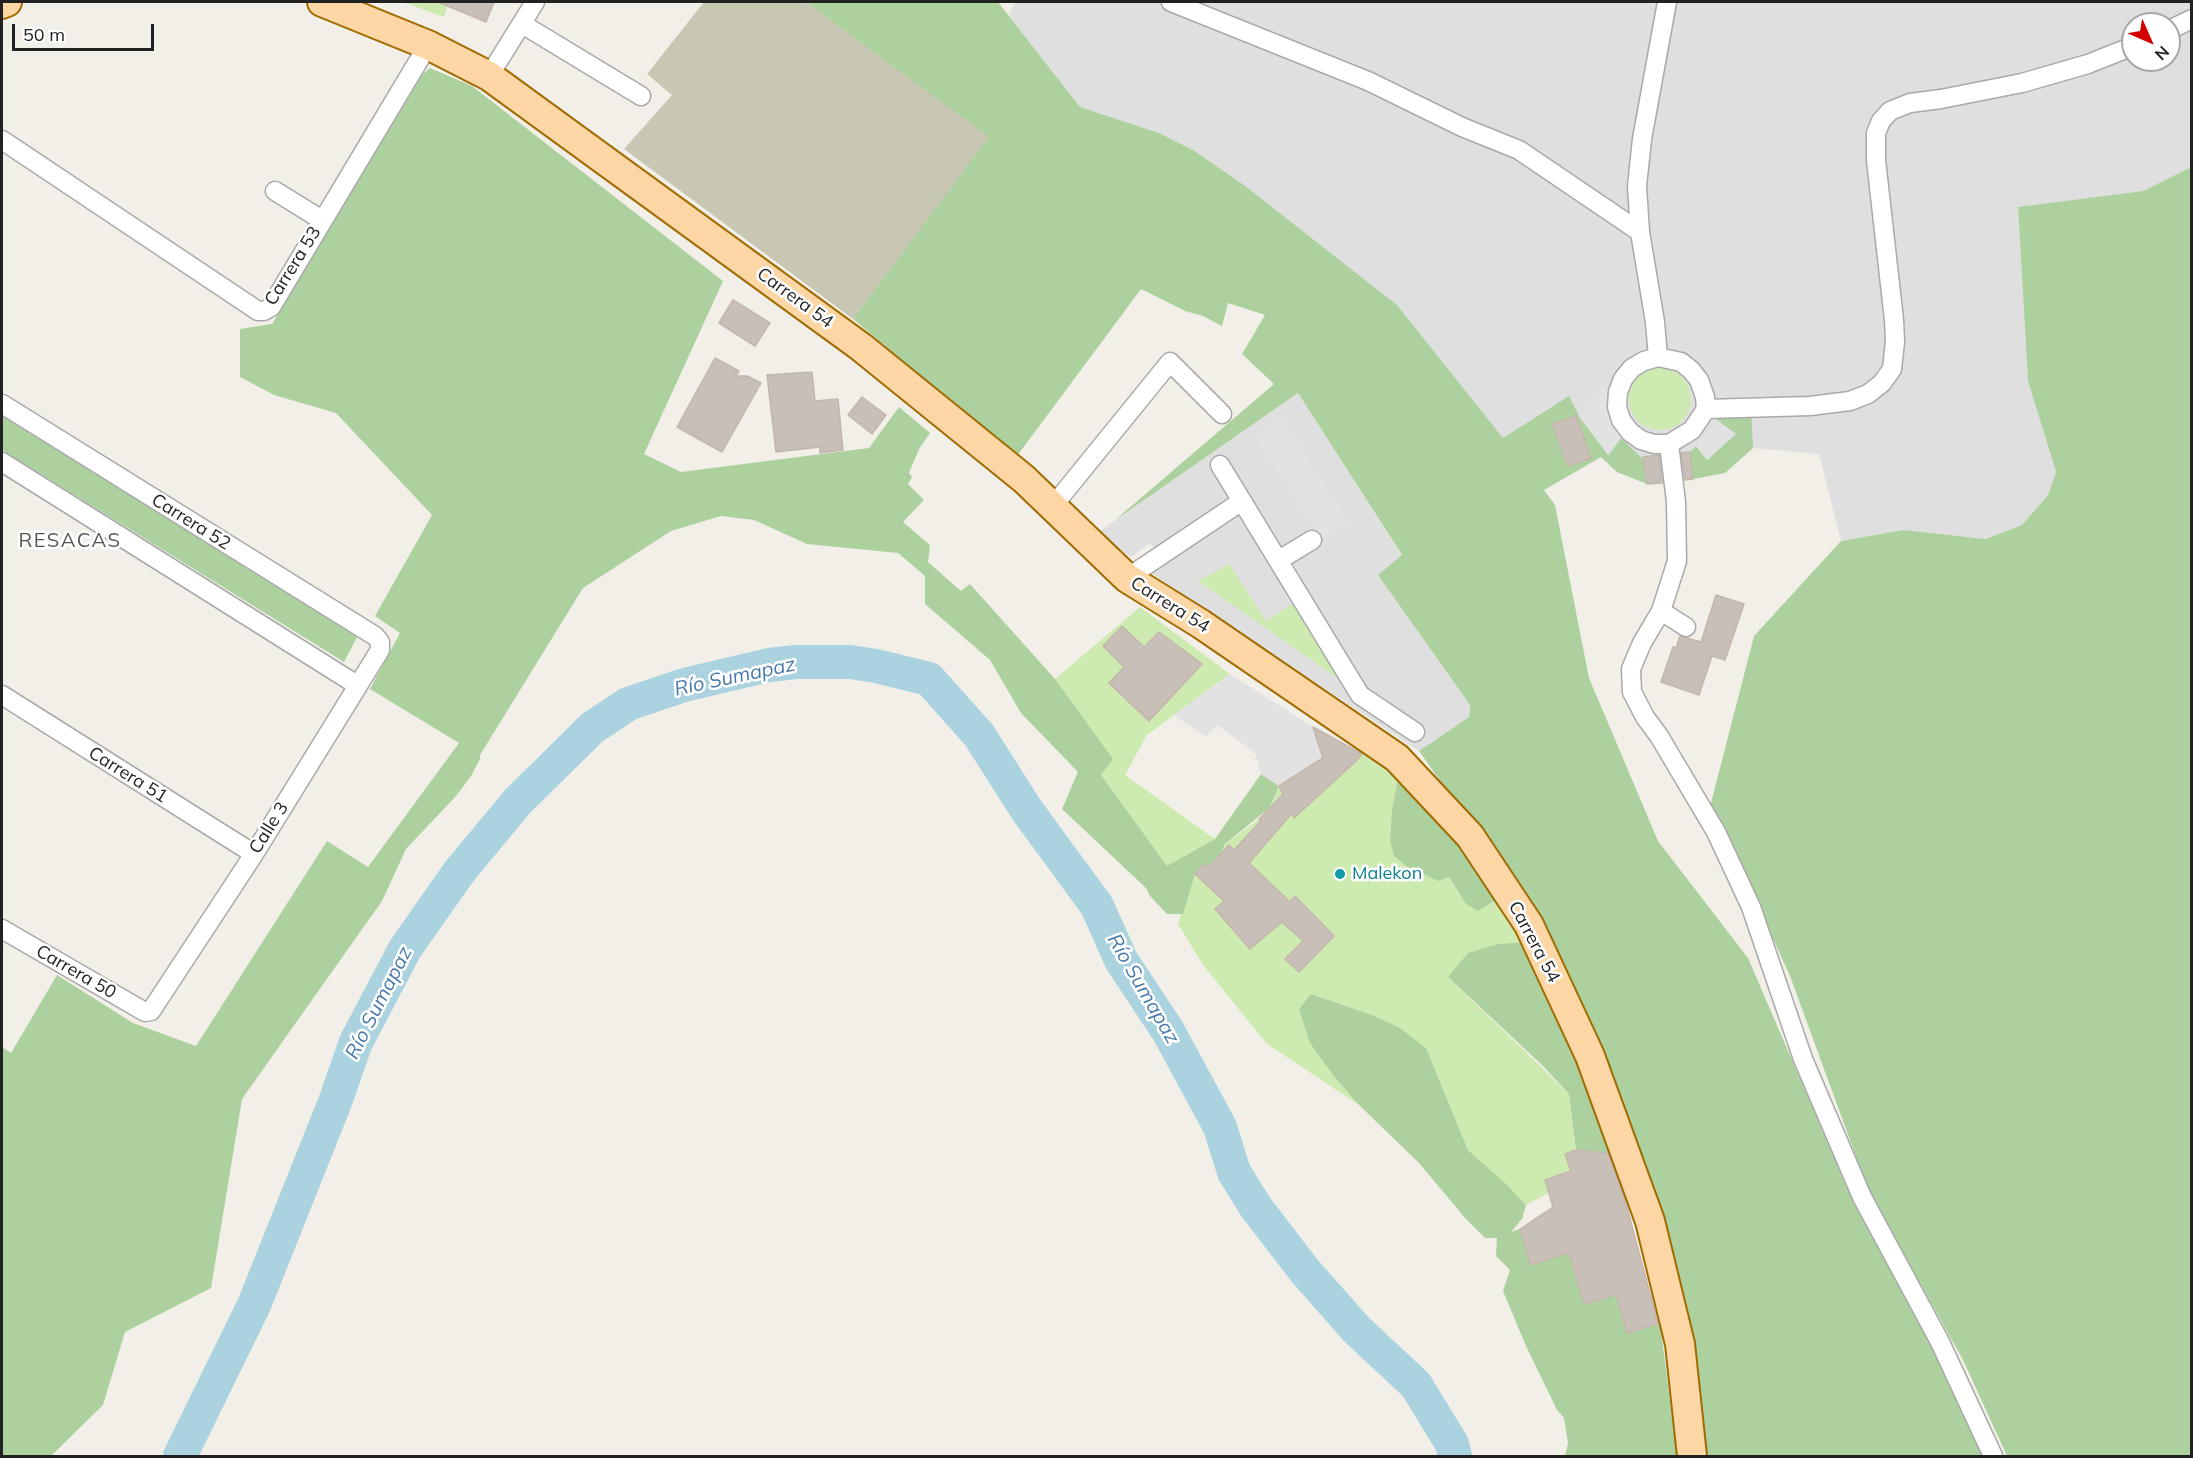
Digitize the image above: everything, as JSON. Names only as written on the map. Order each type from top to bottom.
[{"type":"main road","points":[[2,4],[7,2]]},
{"type":"main road","name":"Carrera 54","points":[[322,2],[428,45],[489,76],[861,346],[1024,479],[1126,578],[1201,624],[1397,758],[1470,836],[1529,925],[1590,1056],[1650,1221],[1680,1344],[1692,1456]]},
{"type":"street","points":[[489,76],[535,2]]},
{"type":"street","points":[[1171,2],[1368,81],[1462,127],[1519,150],[1640,232]]},
{"type":"street","points":[[1658,357],[1655,322],[1640,232],[1637,186],[1667,2]]},
{"type":"street","points":[[522,24],[641,96]]},
{"type":"street","name":"Carrera 53","points":[[2,140],[258,311],[264,311],[271,307],[428,45]]},
{"type":"street","points":[[1706,409],[1810,406],[1850,401],[1868,394],[1882,383],[1892,369],[1895,342],[1894,320],[1876,160],[1876,133],[1881,121],[1890,111],[1910,103],[2022,82],[2088,64],[2121,51]]},
{"type":"street","points":[[275,191],[322,220]]},
{"type":"street","points":[[1658,357],[1682,362],[1691,370],[1699,380],[1705,397],[1706,409],[1692,430],[1669,444],[1654,444],[1635,436],[1621,420],[1617,407],[1618,392],[1623,379],[1638,365],[1658,357]]},
{"type":"street","points":[[1053,506],[1170,362],[1222,414]]},
{"type":"street","name":"Carrera 52","points":[[2,404],[375,636],[380,642]]},
{"type":"street","points":[[1669,444],[1676,502],[1677,561],[1661,611],[1642,643],[1631,669],[1632,692],[1716,832],[1751,907],[1803,1059],[1862,1197],[1940,1342],[1994,1456]]},
{"type":"street","points":[[2,462],[357,685]]},
{"type":"street","points":[[1221,465],[1360,695],[1415,732]]},
{"type":"street","points":[[1126,578],[1242,501]]},
{"type":"street","points":[[1279,560],[1312,540]]},
{"type":"street","points":[[1661,611],[1686,627]]},
{"type":"street","name":"Calle 3","points":[[151,1011],[254,854],[380,650],[380,642]]},
{"type":"street","name":"Carrera 51","points":[[2,695],[254,854]]},
{"type":"street","name":"Carrera 50","points":[[2,929],[145,1012],[151,1011]]},
{"type":"shaded area","points":[[704,2],[806,2],[990,137],[853,319],[624,149],[672,95],[647,74]]},
{"type":"shaded area","points":[[1015,2],[2191,2],[2191,167],[2143,191],[2018,208],[2028,381],[2056,473],[2048,495],[2022,525],[1986,539],[1904,530],[1841,541],[1819,454],[1753,448],[1725,473],[1647,484],[1617,472],[1600,457],[1544,490],[1397,305],[1244,185],[1193,150],[1159,133],[1080,107],[1009,16]]},
{"type":"shaded area","points":[[1603,381],[1621,438],[1608,455],[1580,418]]},
{"type":"shaded area","points":[[1298,393],[1402,556],[1378,575],[1470,705],[1469,717],[1419,751],[1151,573],[1165,558],[1150,543],[1131,557],[1097,533]]},
{"type":"shaded area","points":[[1281,417],[1349,522],[1322,540],[1254,435]]},
{"type":"shaded area","points":[[1717,420],[1736,434],[1707,460],[1696,446]]},
{"type":"shaded area","points":[[1230,674],[1313,727],[1323,758],[1279,786],[1261,774],[1255,753],[1217,725],[1206,737],[1174,715]]},
{"type":"green space","points":[[403,2],[449,2],[444,17]]},
{"type":"green space","points":[[806,2],[998,2],[1080,107],[1159,133],[1193,150],[1244,185],[1397,305],[1503,438],[1569,396],[1580,418],[1609,455],[1621,438],[1644,460],[1647,484],[1617,472],[1601,457],[1544,490],[1555,505],[1589,678],[1658,841],[1748,958],[1854,1204],[1934,1340],[1984,1456],[1707,1456],[1693,1346],[1663,1226],[1447,791],[1419,751],[1469,717],[1470,705],[1378,575],[1402,555],[1298,393],[1114,521],[1274,384],[1242,354],[1265,315],[1228,303],[1222,326],[1141,289],[1017,456],[853,319],[989,137]]},
{"type":"green space","points":[[430,68],[472,86],[723,281],[644,454],[681,472],[869,448],[899,407],[930,433],[919,449],[909,473],[912,477],[908,484],[924,500],[903,522],[930,545],[928,562],[961,591],[970,584],[1055,679],[1113,759],[1101,775],[1167,866],[1215,839],[1261,774],[1279,786],[1269,808],[1224,845],[1216,874],[1205,864],[1195,874],[1183,914],[1167,914],[1150,896],[1146,888],[1062,809],[1078,772],[1021,713],[990,660],[925,604],[925,576],[898,553],[807,544],[754,520],[721,516],[671,531],[583,588],[480,755],[471,776],[456,796],[406,849],[382,901],[242,1099],[211,1288],[125,1332],[103,1405],[51,1456],[2,1456],[2,1047],[11,1053],[57,975],[133,1023],[196,1046],[327,841],[368,867],[459,743],[370,689],[400,633],[375,616],[432,515],[336,413],[274,395],[240,377],[240,329],[272,324],[422,75]]},
{"type":"green space","points":[[2191,167],[2191,1456],[2007,1456],[1963,1360],[1869,1192],[1790,976],[1711,803],[1754,636],[1841,541],[1904,530],[1986,539],[2022,525],[2048,495],[2056,472],[2028,381],[2018,207],[2143,191]]},
{"type":"green space","points":[[1660,368],[1672,370],[1682,377],[1689,387],[1691,399],[1689,411],[1682,421],[1672,428],[1660,430],[1648,428],[1638,421],[1631,411],[1629,399],[1631,387],[1638,377],[1648,370]]},
{"type":"green space","points":[[1751,408],[1753,448],[1725,473],[1693,479],[1690,452],[1696,446],[1707,460],[1735,434],[1717,420],[1723,409]]},
{"type":"green space","points":[[2,415],[357,637],[344,662],[2,450]]},
{"type":"green space","points":[[1229,564],[1266,621],[1295,602],[1346,684],[1198,581]]},
{"type":"green space","points":[[1140,607],[1230,674],[1147,735],[1125,775],[1215,839],[1169,870],[1101,775],[1055,679]]},
{"type":"green space","points":[[1363,752],[1405,774],[1398,778],[1392,809],[1390,840],[1449,877],[1466,904],[1502,896],[1524,942],[1498,944],[1448,977],[1569,1094],[1576,1150],[1565,1154],[1571,1171],[1545,1180],[1549,1193],[1526,1205],[1468,1150],[1426,1048],[1372,1015],[1311,994],[1336,1079],[1359,1105],[1267,1044],[1203,965],[1178,924],[1195,874],[1205,864],[1219,856],[1224,845],[1259,819],[1269,808],[1279,786],[1294,818]]},
{"type":"green space","points":[[1405,774],[1502,896],[1478,911],[1466,904],[1449,877],[1438,881],[1406,866],[1394,856],[1390,840],[1392,809],[1398,778]]},
{"type":"green space","points":[[1524,942],[1541,965],[1611,1153],[1576,1150],[1569,1094],[1543,1066],[1448,977],[1468,953],[1498,944]]},
{"type":"green space","points":[[1311,994],[1372,1015],[1400,1028],[1426,1048],[1468,1150],[1526,1205],[1522,1219],[1511,1232],[1520,1229],[1530,1264],[1566,1241],[1584,1304],[1616,1295],[1627,1333],[1660,1323],[1677,1456],[1565,1456],[1568,1443],[1564,1418],[1557,1410],[1526,1346],[1503,1291],[1510,1270],[1496,1256],[1497,1238],[1485,1238],[1419,1163],[1359,1105],[1336,1079],[1310,1043],[1299,1009]]},
{"type":"building","points":[[438,2],[494,2],[486,22]]},
{"type":"building","points":[[733,300],[770,323],[755,346],[719,323]]},
{"type":"building","points":[[715,358],[739,371],[736,376],[747,376],[761,383],[722,452],[677,427]]},
{"type":"building","points":[[812,372],[815,401],[838,399],[843,450],[820,453],[820,447],[776,452],[767,375]]},
{"type":"building","points":[[862,397],[886,415],[872,434],[848,415]]},
{"type":"building","points":[[1576,416],[1591,458],[1568,466],[1552,424]]},
{"type":"building","points":[[1690,452],[1693,479],[1685,480],[1681,453]]},
{"type":"building","points":[[1659,455],[1662,483],[1647,484],[1643,457]]},
{"type":"building","points":[[1716,595],[1744,604],[1725,660],[1712,656],[1699,695],[1661,682],[1673,647],[1676,648],[1680,636],[1701,642]]},
{"type":"building","points":[[1122,626],[1144,647],[1159,632],[1202,664],[1149,721],[1109,683],[1124,667],[1103,646]]},
{"type":"building","points":[[1313,727],[1362,754],[1294,818],[1292,813],[1249,863],[1290,902],[1295,896],[1334,936],[1299,972],[1285,959],[1303,941],[1282,922],[1250,949],[1215,909],[1224,901],[1195,874],[1205,864],[1209,867],[1229,845],[1234,850],[1283,794],[1279,786],[1323,758]]},
{"type":"building","points":[[1576,1150],[1608,1153],[1625,1200],[1658,1324],[1627,1333],[1616,1295],[1584,1304],[1569,1253],[1530,1265],[1520,1229],[1553,1207],[1545,1180],[1571,1171],[1565,1154]]},
{"type":"waterway","name":"Río Sumapaz","points":[[180,1456],[254,1305],[335,1102],[356,1042],[405,949],[459,872],[518,801],[592,728],[628,704],[684,685],[769,665],[796,662],[850,662],[929,679],[979,735],[1026,809],[1097,906],[1121,960],[1168,1031],[1220,1127],[1234,1172],[1255,1206],[1304,1270],[1357,1330],[1416,1385],[1452,1444],[1455,1456]]},
{"type":"place","name":"Malekon","points":[[1340,874]]},
{"type":"district","name":"RESACAS","points":[[70,541]]}]
